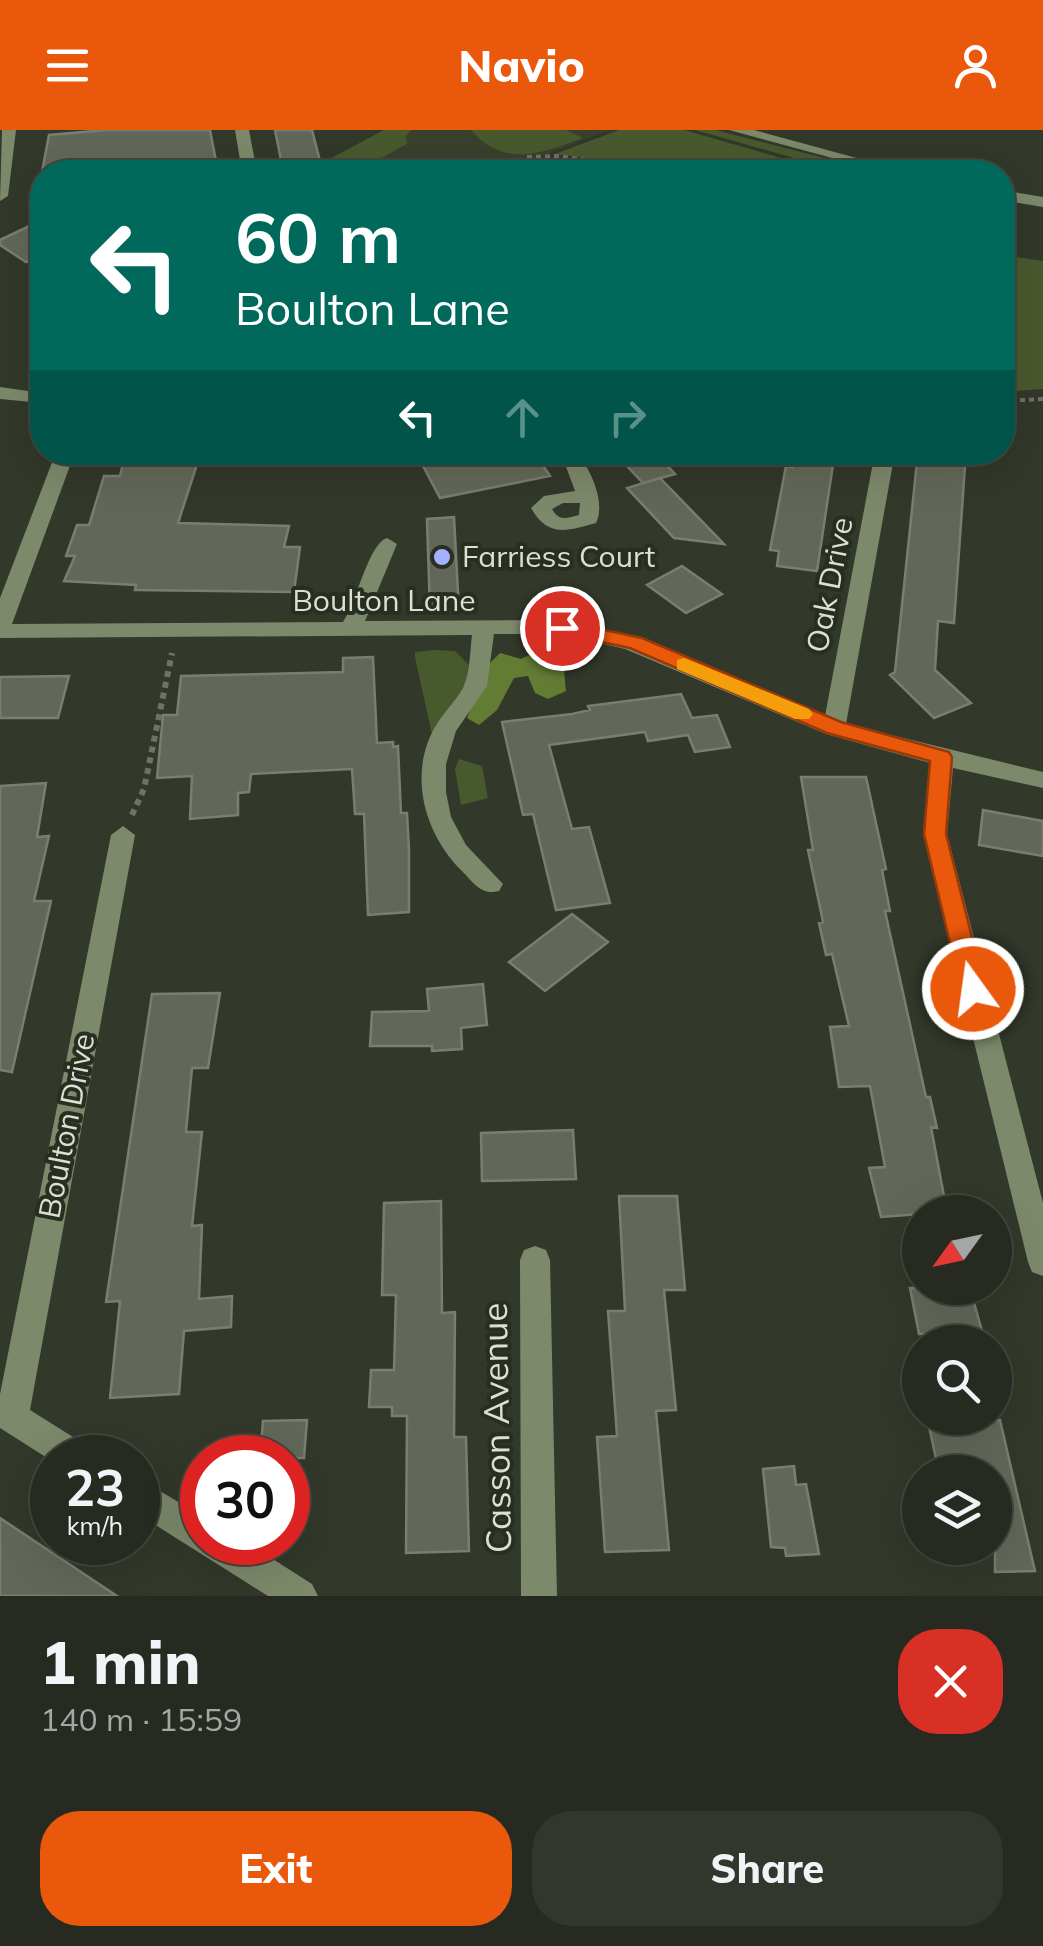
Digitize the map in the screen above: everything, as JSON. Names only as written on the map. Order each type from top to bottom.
[{"type":"street","points":[[0,196],[8,130]]},
{"type":"street","points":[[242,130],[248,160]]},
{"type":"street","points":[[736,130],[853,160]]},
{"type":"street","points":[[1015,197],[1043,202]]},
{"type":"street","points":[[0,394],[30,397]]},
{"type":"street","points":[[0,629],[61,465]]},
{"type":"street","points":[[575,465],[588,499]]},
{"type":"street","name":"Oak Drive","points":[[834,728],[883,465]]},
{"type":"street","points":[[347,631],[361,612],[387,544]]},
{"type":"street","name":"Boulton Lane","points":[[0,629],[176,632],[562,628],[635,642],[834,728],[1043,780]]},
{"type":"street","points":[[484,630],[476,686],[445,730],[434,764],[434,792],[439,817],[457,851],[490,884]]},
{"type":"street","points":[[942,757],[935,834],[1043,1262]]},
{"type":"street","name":"Boulton Drive","points":[[6,1413],[123,835]]},
{"type":"street","name":"Casson Avenue","points":[[535,1260],[539,1596]]},
{"type":"street","points":[[6,1413],[41,1435]]},
{"type":"street","points":[[251,1565],[300,1596]]},
{"type":"path","points":[[527,157],[587,160]]},
{"type":"path","points":[[1015,400],[1043,399]]},
{"type":"path","points":[[123,835],[144,789],[176,632]]},
{"type":"shaded area","points":[[384,130],[610,130],[531,160],[328,160]]},
{"type":"green space","points":[[384,130],[411,130],[406,136],[407,144],[378,160],[328,160]]},
{"type":"green space","points":[[471,130],[566,130],[583,138],[538,153],[510,153],[497,150]]},
{"type":"green space","points":[[619,130],[684,130],[788,160],[600,160],[555,154]]},
{"type":"green space","points":[[695,130],[715,130],[832,160],[801,160]]},
{"type":"green space","points":[[1015,257],[1043,261],[1043,389],[1015,391]]},
{"type":"green space","points":[[455,651],[469,665],[465,689],[432,735],[415,652]]},
{"type":"green space","points":[[537,651],[554,655],[562,662],[566,691],[548,699],[535,693],[528,676],[514,678],[497,710],[479,725],[467,718],[487,666],[500,653],[521,659]]},
{"type":"green space","points":[[459,759],[482,766],[488,798],[461,805],[455,769]]},
{"type":"building","points":[[105,130],[210,130],[216,160],[44,160],[49,135]]},
{"type":"building","points":[[275,130],[312,130],[320,160],[281,160]]},
{"type":"building","points":[[30,226],[30,260],[26,262],[0,245],[0,240]]},
{"type":"building","points":[[123,465],[197,465],[178,523],[289,526],[284,547],[300,547],[294,592],[135,590],[136,585],[64,581],[75,556],[66,556],[77,525],[89,525],[104,476],[120,476]]},
{"type":"building","points":[[543,465],[550,476],[440,498],[423,466]]},
{"type":"building","points":[[626,465],[667,465],[675,474],[643,483]]},
{"type":"building","points":[[833,465],[817,571],[777,566],[779,551],[770,550],[786,466]]},
{"type":"building","points":[[917,465],[965,465],[954,623],[938,621],[935,670],[971,703],[934,718],[890,675],[895,672]]},
{"type":"building","points":[[660,478],[724,544],[674,538],[627,488]]},
{"type":"building","points":[[454,517],[459,611],[430,612],[427,519]]},
{"type":"building","points":[[682,566],[722,594],[686,613],[647,585]]},
{"type":"building","points":[[373,657],[377,743],[393,742],[393,747],[398,746],[401,813],[407,813],[409,912],[368,915],[364,814],[355,814],[352,769],[251,774],[249,792],[238,793],[238,815],[190,819],[192,776],[157,778],[163,715],[177,715],[181,676],[343,672],[343,658]]},
{"type":"building","points":[[69,676],[58,718],[0,718],[0,677]]},
{"type":"building","points":[[681,694],[692,718],[717,715],[730,747],[695,752],[688,735],[648,741],[645,732],[549,745],[572,829],[589,827],[610,903],[556,910],[533,814],[523,815],[502,722]]},
{"type":"building","points":[[801,777],[866,777],[886,869],[882,870],[890,911],[885,911],[926,1097],[930,1097],[937,1128],[931,1127],[944,1195],[902,1195],[902,1215],[881,1217],[869,1168],[885,1167],[870,1086],[839,1087],[830,1027],[849,1026],[832,954],[826,955],[819,923],[823,922],[808,850],[813,850]]},
{"type":"building","points":[[46,783],[37,837],[49,836],[34,901],[51,901],[12,1072],[0,1070],[0,786]]},
{"type":"building","points":[[983,810],[1043,821],[1043,856],[979,845]]},
{"type":"building","points":[[572,914],[608,942],[545,991],[509,962]]},
{"type":"building","points":[[483,984],[487,1025],[461,1028],[462,1049],[370,1046],[372,1012],[429,1011],[427,989]]},
{"type":"building","points":[[220,993],[208,1068],[192,1068],[186,1132],[202,1132],[192,1226],[202,1225],[199,1299],[232,1296],[231,1327],[184,1331],[179,1394],[110,1398],[120,1301],[106,1302],[152,994]]},
{"type":"building","points":[[573,1130],[576,1179],[482,1181],[481,1133]]},
{"type":"building","points":[[619,1196],[677,1196],[685,1290],[664,1290],[676,1410],[656,1411],[669,1550],[605,1552],[597,1437],[617,1436],[608,1311],[625,1311]]},
{"type":"building","points":[[441,1201],[442,1313],[455,1312],[454,1437],[466,1437],[469,1551],[406,1553],[407,1416],[392,1416],[392,1407],[369,1407],[371,1370],[394,1370],[396,1295],[382,1295],[384,1203]]},
{"type":"building","points":[[913,1305],[975,1305],[980,1325],[917,1325]]},
{"type":"building","points":[[307,1420],[306,1435],[262,1435],[263,1421]]},
{"type":"building","points":[[931,1435],[1003,1435],[1008,1455],[935,1455]]},
{"type":"building","points":[[794,1466],[796,1485],[806,1484],[819,1554],[786,1556],[785,1548],[771,1547],[763,1469]]},
{"type":"building","points":[[1012,1472],[1035,1571],[995,1572],[995,1565],[1012,1565]]},
{"type":"building","points":[[0,1518],[30,1538],[30,1565],[70,1565],[117,1596],[0,1596]]},
{"type":"slow traffic","points":[[684,665],[802,714]]},
{"type":"place","name":"Farriess Court","points":[[442,557]]},
{"type":"route","points":[[562,628],[635,642],[834,728],[942,757],[935,834],[973,989]]}]
